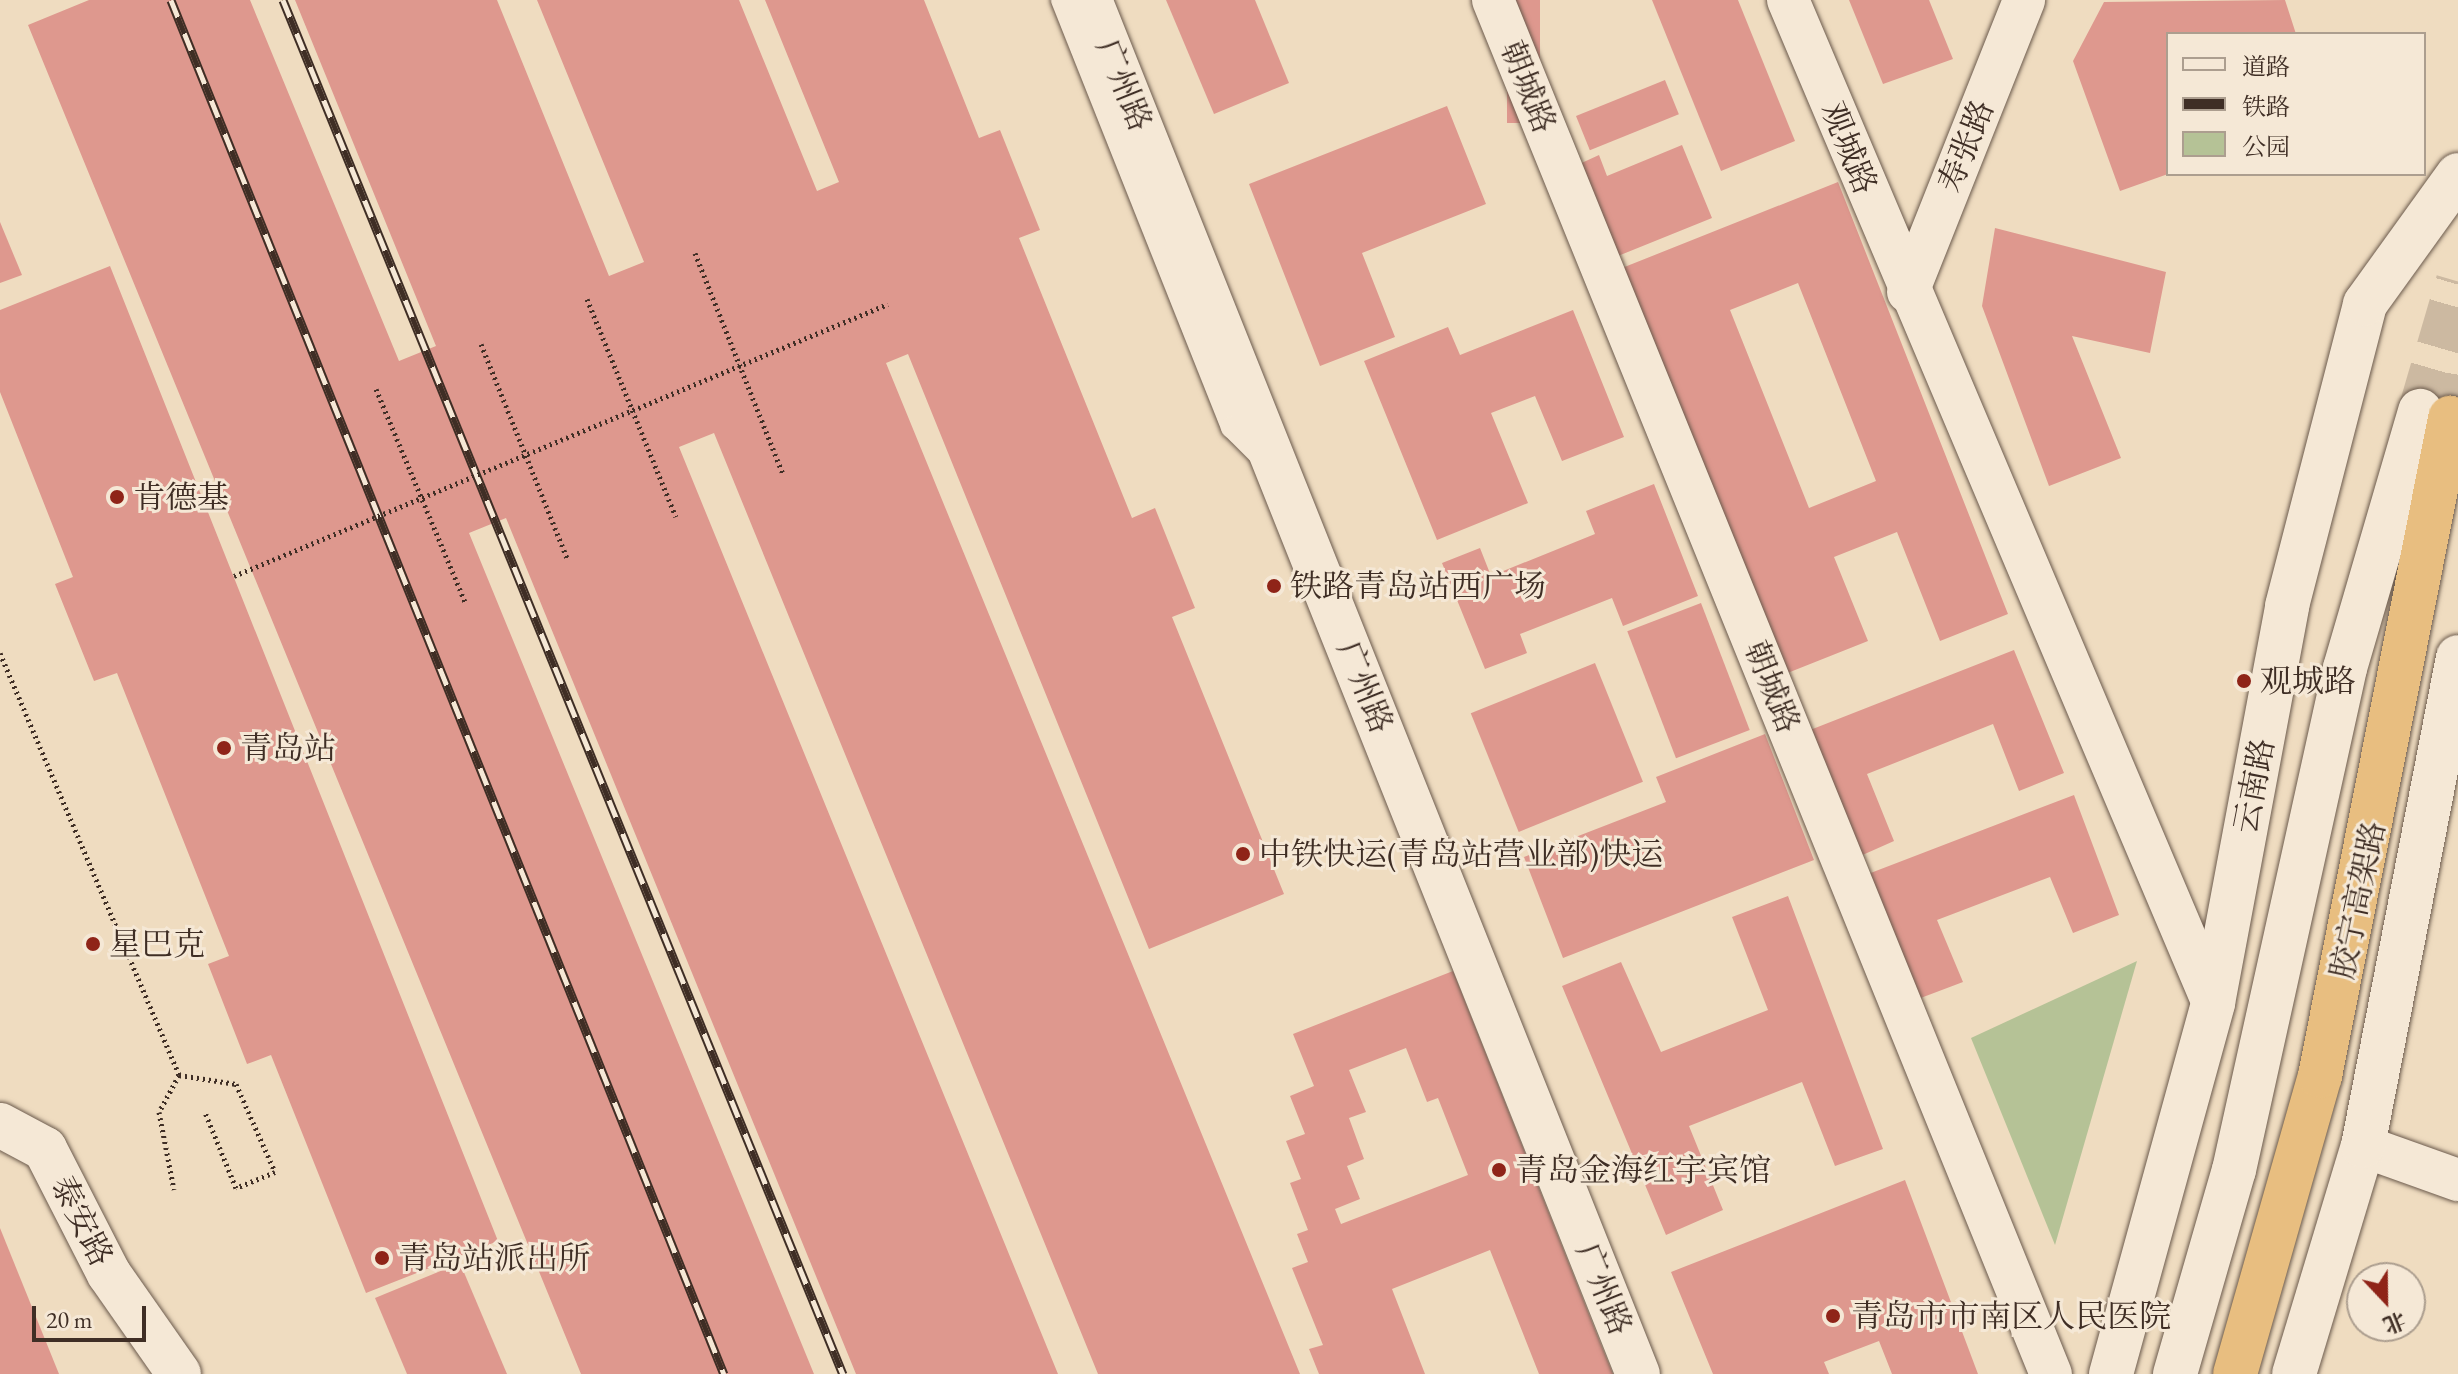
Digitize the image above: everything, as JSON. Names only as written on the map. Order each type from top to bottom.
[{"type":"highway","name":"胶宁高架路","points":[[2235,1374],[2324,1061],[2435,414]]},
{"type":"main road","name":"广州路","points":[[1090,0],[1638,1374]]},
{"type":"main road","name":"云南路","points":[[2111,1374],[2213,1003],[2287,606],[2365,304],[2458,175]]},
{"type":"main road","points":[[2175,1374],[2234,1170],[2345,668],[2435,414]]},
{"type":"main road","points":[[2294,1374],[2363,1146],[2458,657]]},
{"type":"main road","name":"泰安路","points":[[0,1125],[45,1149],[109,1274],[169,1368]]},
{"type":"street","name":"朝城路","points":[[1493,0],[2051,1374]]},
{"type":"street","name":"观城路","points":[[1788,0],[1908,292],[2213,1003]]},
{"type":"street","name":"寿张路","points":[[1908,292],[2024,0]]},
{"type":"street","points":[[2363,1146],[2458,1180]]},
{"type":"lane","points":[[1062,0],[1232,427],[1281,477]]},
{"type":"path","points":[[695,253],[783,474]]},
{"type":"path","points":[[587,299],[676,517]]},
{"type":"path","points":[[234,576],[888,304]]},
{"type":"path","points":[[481,344],[568,560]]},
{"type":"path","points":[[376,389],[465,602]]},
{"type":"path","points":[[0,653],[179,1075]]},
{"type":"path","points":[[179,1075],[236,1084],[275,1172],[236,1188],[205,1112]]},
{"type":"path","points":[[174,1190],[159,1112],[179,1075]]},
{"type":"green space","points":[[2137,961],[2055,1245],[1971,1038]]},
{"type":"building","points":[[89,0],[250,0],[399,361],[436,346],[295,0],[497,0],[609,276],[644,262],[537,0],[739,0],[817,191],[839,182],[765,0],[924,0],[979,138],[1000,130],[1040,230],[1019,238],[1132,518],[1155,508],[1195,608],[1172,617],[1284,894],[1149,949],[908,354],[886,363],[1300,1374],[1098,1374],[714,433],[679,447],[1058,1374],[856,1374],[506,518],[469,533],[814,1374],[581,1374],[28,25]]},
{"type":"building","points":[[1166,0],[1255,0],[1289,83],[1214,114]]},
{"type":"building","points":[[1507,0],[1540,0],[1540,123],[1507,123]]},
{"type":"building","points":[[1652,0],[1738,0],[1795,141],[1721,171]]},
{"type":"building","points":[[1849,0],[1929,0],[1953,59],[1883,84]]},
{"type":"building","points":[[2285,0],[2295,32],[2166,32],[2166,175],[2120,191],[2073,61],[2104,2]]},
{"type":"building","points":[[1665,80],[1679,114],[1590,150],[1576,116]]},
{"type":"building","points":[[1447,106],[1486,204],[1362,253],[1395,337],[1320,366],[1249,184]]},
{"type":"building","points":[[1682,145],[1712,218],[1613,258],[1575,166],[1599,155],[1607,176]]},
{"type":"building","points":[[1838,182],[2008,614],[1940,641],[1897,532],[1834,557],[1868,641],[1785,674],[1622,268]],"holes":[[[1798,283],[1876,481],[1809,508],[1730,310]]]},
{"type":"building","points":[[0,222],[22,275],[0,283]]},
{"type":"building","points":[[1995,228],[2166,272],[2150,353],[2072,336],[2121,458],[2049,486],[1982,306]]},
{"type":"building","name":"青岛站","points":[[110,266],[498,1241],[366,1293],[271,1055],[247,1064],[208,964],[229,956],[117,673],[94,681],[55,584],[73,577],[0,392],[0,310]]},
{"type":"building","points":[[1573,310],[1624,437],[1562,461],[1535,396],[1491,413],[1528,503],[1437,540],[1364,361],[1448,327],[1460,355]]},
{"type":"building","points":[[1654,484],[1698,596],[1623,626],[1612,598],[1520,634],[1527,653],[1485,669],[1442,563],[1480,548],[1491,576],[1595,534],[1586,511]]},
{"type":"building","points":[[1701,603],[1750,730],[1676,758],[1627,631]]},
{"type":"building","points":[[2014,650],[2064,773],[2019,791],[1993,724],[1867,774],[1894,841],[1858,857],[1805,732]]},
{"type":"building","points":[[1595,663],[1643,782],[1519,832],[1471,713]]},
{"type":"building","points":[[1765,734],[1814,860],[1563,958],[1524,857],[1666,802],[1656,777]]},
{"type":"building","points":[[2074,795],[2119,915],[2073,933],[2050,877],[1937,920],[1963,982],[1918,999],[1868,874]]},
{"type":"building","points":[[1788,896],[1883,1149],[1835,1166],[1802,1082],[1689,1126],[1723,1210],[1666,1235],[1562,986],[1621,962],[1661,1052],[1768,1010],[1732,917]]},
{"type":"building","name":"青岛金海红宇宾馆","points":[[1453,971],[1613,1374],[1539,1374],[1490,1250],[1392,1289],[1425,1374],[1319,1374],[1309,1349],[1323,1345],[1292,1268],[1308,1262],[1297,1234],[1308,1230],[1290,1183],[1301,1179],[1286,1141],[1305,1134],[1290,1096],[1314,1086],[1293,1034]],"holes":[[[1406,1048],[1427,1102],[1438,1098],[1468,1175],[1341,1224],[1335,1209],[1360,1199],[1347,1166],[1364,1159],[1349,1118],[1366,1112],[1349,1070]]]},
{"type":"building","name":"青岛市市南区人民医院","points":[[1905,1180],[1978,1374],[1892,1374],[1879,1341],[1824,1362],[1829,1374],[1713,1374],[1671,1272]]},
{"type":"building","points":[[0,1228],[59,1374],[0,1374]]},
{"type":"building","points":[[460,1263],[507,1374],[407,1374],[375,1298]]},
{"type":"tunnel","points":[[2420,411],[2458,281]]},
{"type":"tunnel","points":[[2450,418],[2458,371]]},
{"type":"railway","points":[[171,0],[724,1374]]},
{"type":"railway","points":[[283,0],[843,1374]]},
{"type":"place","name":"肯德基","points":[[117,497]]},
{"type":"place","name":"铁路青岛站西广场","points":[[1274,586]]},
{"type":"place","name":"观城路","points":[[2244,681]]},
{"type":"place","name":"青岛站","points":[[224,748]]},
{"type":"place","name":"中铁快运(青岛站营业部)快运","points":[[1243,854]]},
{"type":"place","name":"星巴克","points":[[93,944]]},
{"type":"place","name":"青岛金海红宇宾馆","points":[[1499,1170]]},
{"type":"place","name":"青岛站派出所","points":[[382,1258]]},
{"type":"place","name":"青岛市市南区人民医院","points":[[1833,1316]]}]
